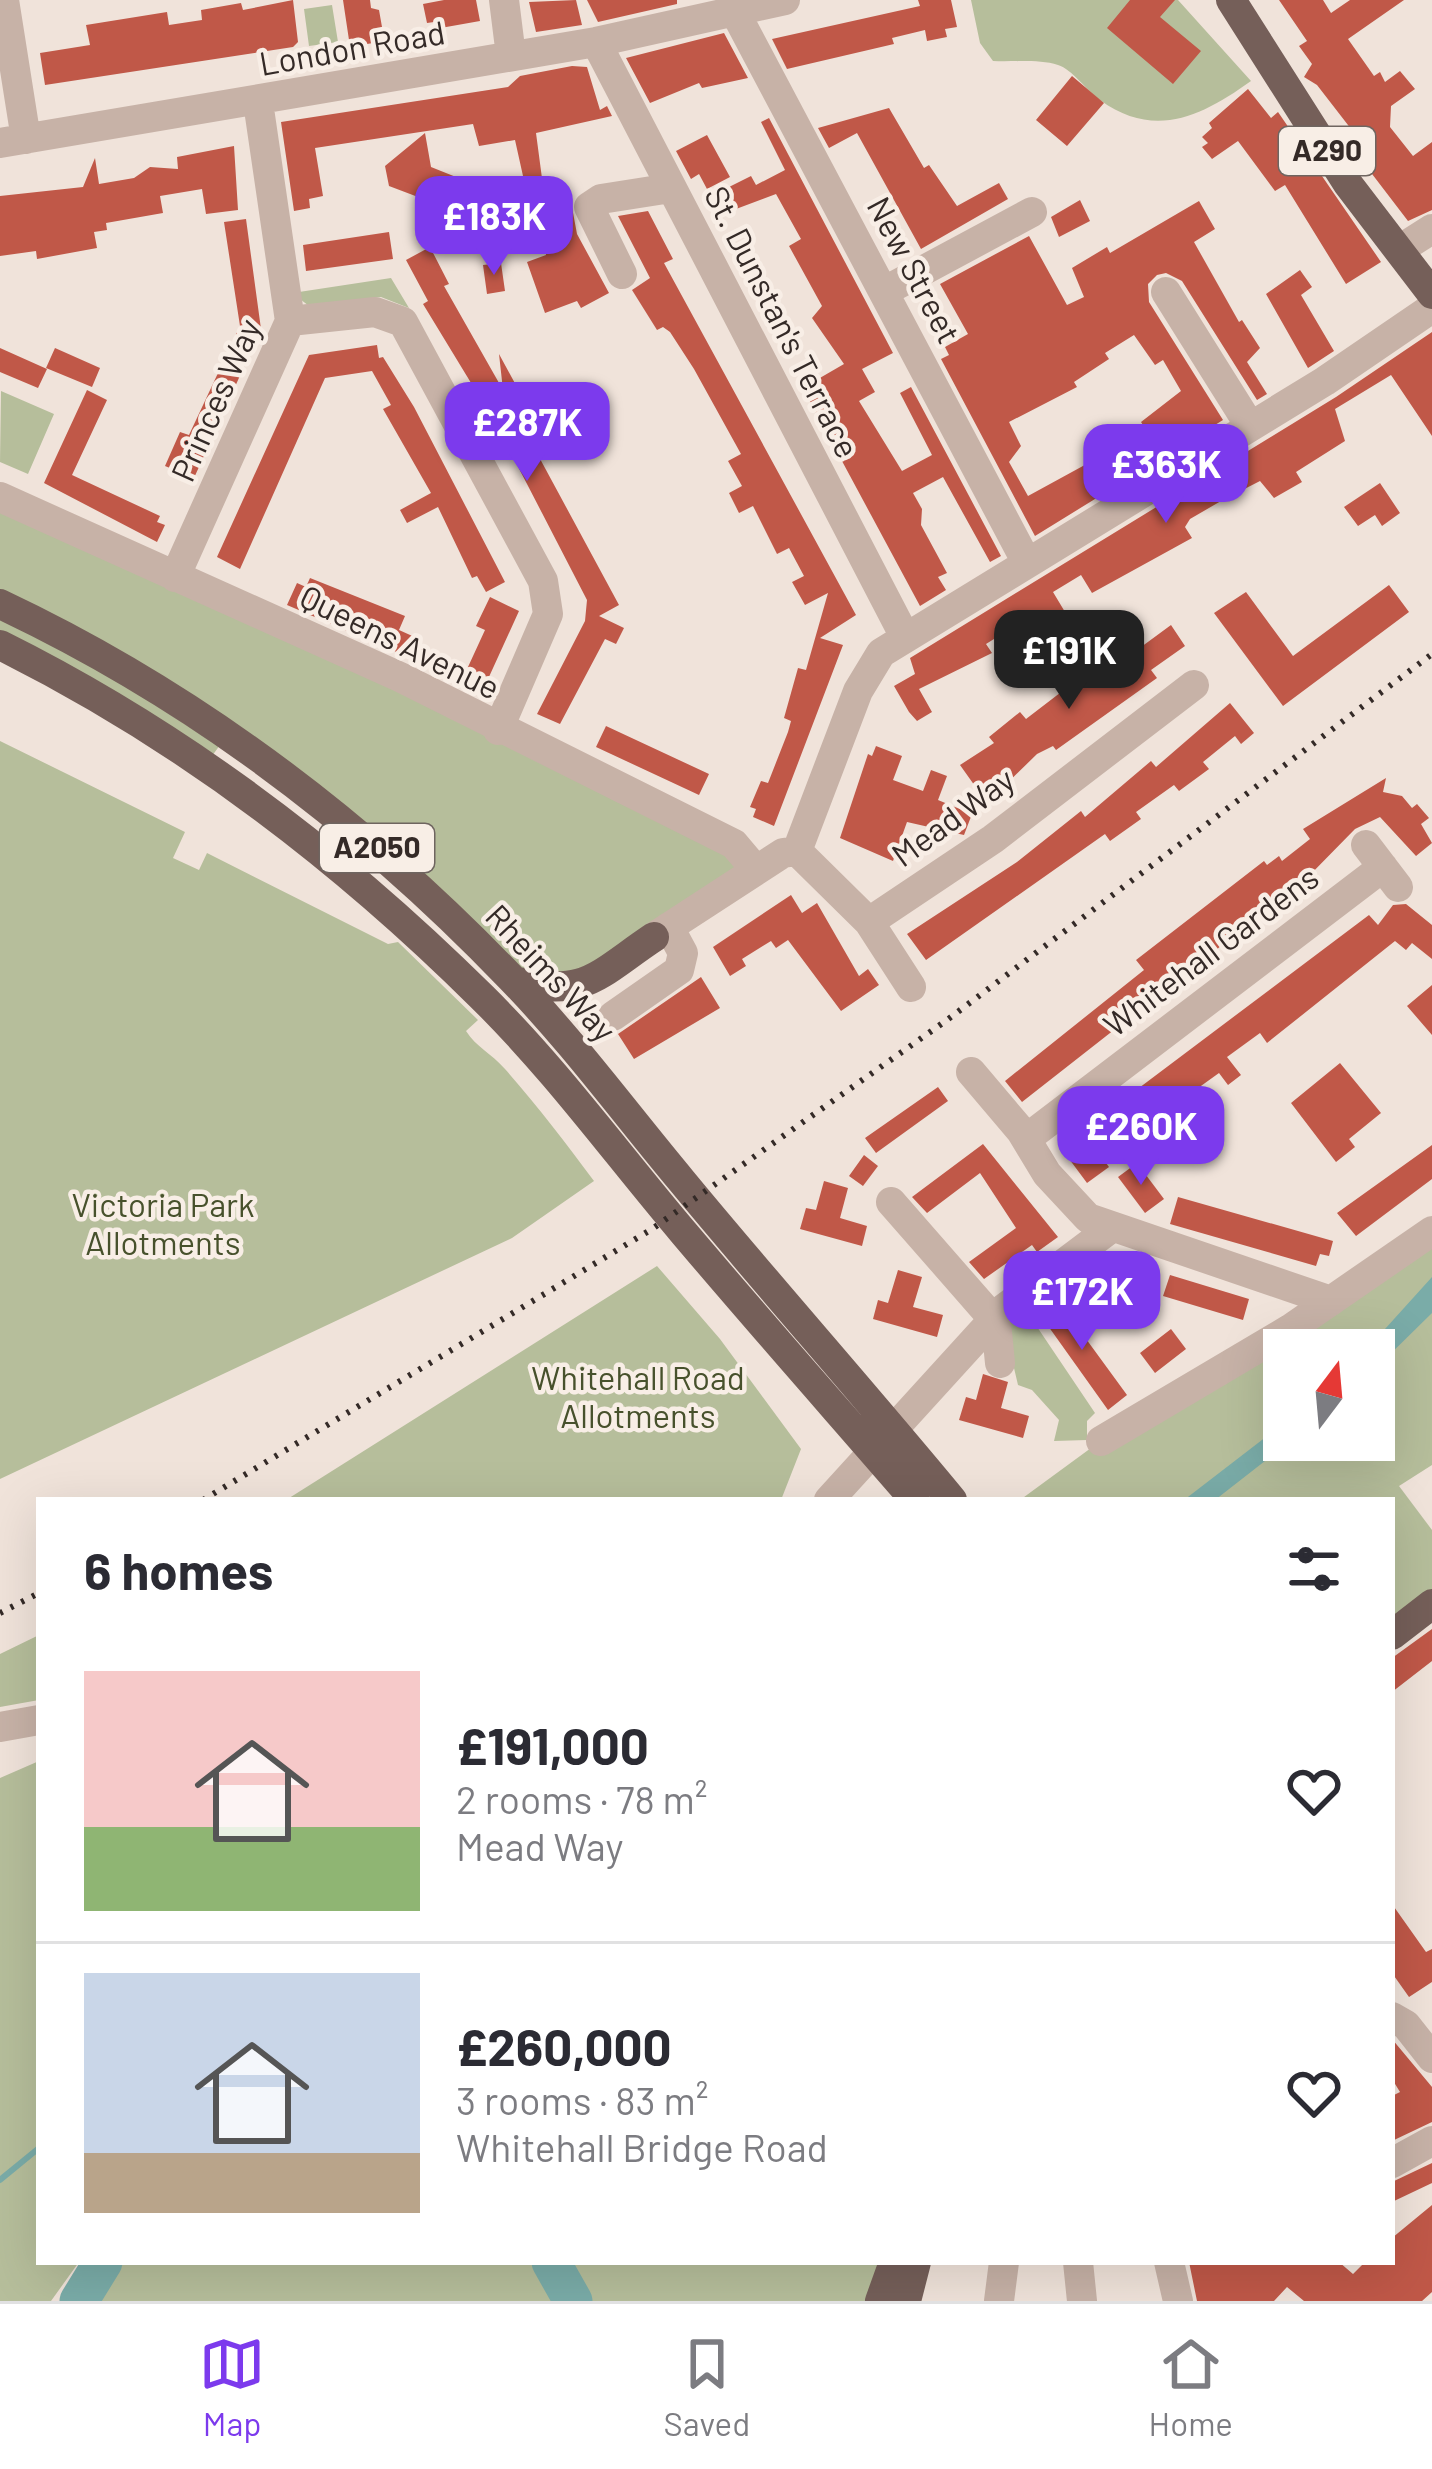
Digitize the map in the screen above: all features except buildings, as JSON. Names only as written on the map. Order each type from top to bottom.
[{"type":"main road","name":"A290","points":[[1231,0],[1348,184],[1432,294]]},
{"type":"main road","name":"Rheims Way","points":[[0,604],[112,664],[255,754],[382,852],[514,981],[710,1214],[868,1423],[891,1450],[948,1497]]},
{"type":"main road","name":"Rheims Way","points":[[0,645],[166,740],[361,884],[484,999],[571,1091],[686,1236],[868,1423]]},
{"type":"main road","points":[[514,981],[556,991],[579,987],[662,932]]},
{"type":"main road","name":"Rheims Way","points":[[891,1450],[914,1497]]},
{"type":"main road","points":[[1395,1633],[1432,1604]]},
{"type":"main road","points":[[880,2301],[893,2265]]},
{"type":"main road","points":[[906,2301],[915,2265]]},
{"type":"street","points":[[4,0],[13,141]]},
{"type":"street","points":[[503,0],[511,56]]},
{"type":"street","name":"London Road","points":[[13,141],[596,42],[785,0]]},
{"type":"street","name":"New Street","points":[[735,12],[1027,563]]},
{"type":"street","name":"St. Dunstan's Terrace","points":[[596,42],[904,635]]},
{"type":"street","name":"Princes Way","points":[[175,577],[290,321],[258,102]]},
{"type":"street","points":[[622,274],[589,207],[601,199],[671,188]]},
{"type":"street","points":[[885,291],[1032,212]]},
{"type":"street","points":[[1399,250],[1432,229]]},
{"type":"street","points":[[1166,292],[1250,426]]},
{"type":"street","points":[[797,851],[868,671],[904,635],[1250,426],[1432,308]]},
{"type":"street","points":[[290,321],[375,312],[403,322],[543,581],[548,600],[544,628],[498,730]]},
{"type":"street","name":"Queens Avenue","points":[[0,497],[378,667],[734,844],[756,870]]},
{"type":"street","name":"Mead Way","points":[[869,922],[993,838],[1194,686]]},
{"type":"street","points":[[613,1016],[679,970],[683,953],[662,932],[782,853],[797,851]]},
{"type":"street","points":[[797,851],[869,922],[911,987]]},
{"type":"street","name":"Whitehall Gardens","points":[[1026,1138],[1382,867]]},
{"type":"street","points":[[971,1072],[1078,1210],[1111,1228],[1331,1301]]},
{"type":"street","points":[[890,1202],[996,1322],[1000,1364]]},
{"type":"street","points":[[832,1497],[996,1322],[1001,1310],[1111,1228]]},
{"type":"street","points":[[1100,1432],[1331,1301],[1432,1232]]},
{"type":"street","points":[[0,1727],[36,1721]]},
{"type":"street","points":[[1410,2018],[1432,2058]]},
{"type":"street","points":[[1395,2161],[1432,2141]]},
{"type":"street","points":[[999,2301],[1004,2265]]},
{"type":"street","points":[[1078,2265],[1082,2301]]},
{"type":"street","points":[[1170,2265],[1178,2301]]},
{"type":"green space","points":[[971,0],[1178,0],[1251,81],[1196,113],[1178,119],[1140,119],[1100,100],[1058,65],[993,61],[980,43]]},
{"type":"green space","points":[[332,5],[338,42],[309,46],[304,9]]},
{"type":"green space","points":[[391,278],[409,308],[381,297],[309,306],[300,299],[299,292]]},
{"type":"green space","points":[[1,391],[54,414],[28,474],[0,462]]},
{"type":"green space","points":[[0,497],[189,584],[756,870],[579,987],[514,981],[382,852],[0,604]]},
{"type":"green space","points":[[0,617],[117,679],[220,745],[212,756],[0,631]]},
{"type":"green space","name":"Victoria Park Allotments","points":[[0,741],[185,832],[173,858],[199,870],[207,853],[388,944],[398,942],[478,1020],[466,1031],[470,1037],[500,1063],[594,1181],[512,1238],[0,1479]]},
{"type":"green space","points":[[1432,1232],[1432,1465],[1399,1486],[1432,1530],[1432,1604],[1395,1633],[1395,1497],[1024,1497],[1106,1437],[1263,1338],[1263,1461],[1395,1461],[1395,1329],[1278,1329]]},
{"type":"green space","name":"Whitehall Road Allotments","points":[[657,1266],[720,1339],[801,1449],[782,1497],[291,1497]]},
{"type":"green space","points":[[1021,1303],[1095,1413],[1087,1421],[1087,1440],[1054,1441],[1059,1420],[1032,1390],[1018,1385],[1002,1317]]},
{"type":"green space","points":[[36,1636],[36,1701],[0,1707],[0,1654]]},
{"type":"green space","points":[[36,1762],[36,2265],[77,2265],[51,2301],[0,2301],[0,1778]]},
{"type":"green space","points":[[101,2265],[879,2265],[869,2301],[79,2301]]},
{"type":"water","points":[[1432,1277],[1432,1313],[1395,1349],[1395,1329],[1385,1329]]},
{"type":"water","points":[[1263,1439],[1265,1461],[1219,1497],[1188,1497]]},
{"type":"waterway","points":[[0,2180],[36,2150]]},
{"type":"waterway","points":[[79,2301],[101,2265]]},
{"type":"waterway","points":[[553,2265],[573,2301]]},
{"type":"railway","points":[[208,1497],[652,1229],[947,1020],[1432,654]]},
{"type":"railway","points":[[0,1613],[36,1595]]}]
